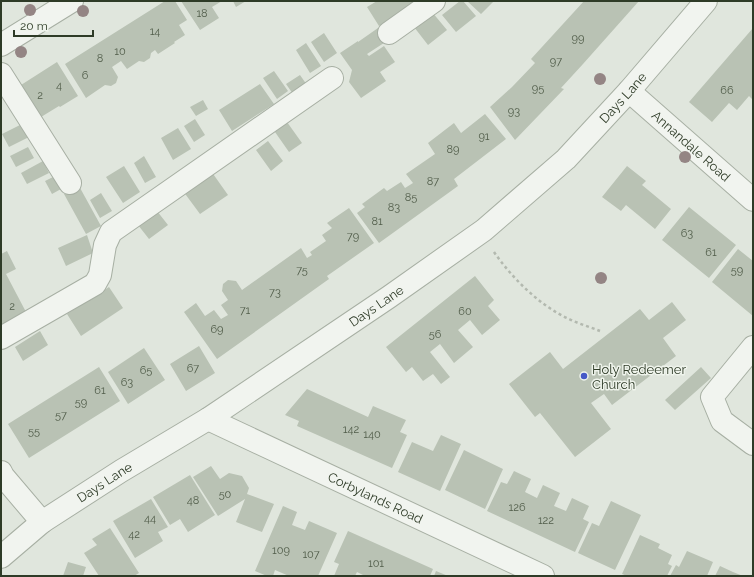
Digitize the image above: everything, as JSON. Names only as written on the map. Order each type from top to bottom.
[{"type":"street","points":[[1,45],[72,1]]},
{"type":"street","points":[[389,33],[434,1]]},
{"type":"street","name":"Days Lane","points":[[1,557],[42,522],[121,471],[208,419],[389,297],[480,232],[566,159],[629,91],[706,1]]},
{"type":"street","points":[[1,74],[70,183]]},
{"type":"street","points":[[1,338],[95,284],[100,275],[105,245],[111,232],[332,78]]},
{"type":"street","name":"Annandale Road","points":[[629,91],[750,193]]},
{"type":"street","points":[[753,347],[712,397],[722,421],[753,444]]},
{"type":"street","name":"Corbylands Road","points":[[208,419],[543,576]]},
{"type":"street","points":[[1,472],[42,522]]},
{"type":"path","points":[[480,232],[496,256],[517,282],[541,303],[568,319],[600,331]]},
{"type":"building","points":[[165,1],[175,1],[187,20],[179,25],[185,35],[158,54],[155,50],[151,53],[150,58],[144,62],[139,61],[127,69],[121,61],[112,67],[118,77],[116,83],[111,86],[105,85],[86,98],[65,64]]},
{"type":"building","points":[[181,1],[222,1],[212,7],[219,18],[200,30]]},
{"type":"building","points":[[233,1],[246,1],[236,7]]},
{"type":"building","points":[[377,1],[412,1],[414,5],[379,26],[367,7]]},
{"type":"building","points":[[460,1],[463,1],[476,16],[456,32],[442,15]]},
{"type":"building","points":[[467,1],[494,1],[481,14]]},
{"type":"building","points":[[584,1],[639,1],[561,88],[564,89],[515,140],[490,107],[535,63],[531,59]]},
{"type":"building","points":[[432,12],[447,30],[428,45],[414,27]]},
{"type":"building","points":[[378,28],[387,41],[367,54],[369,56],[384,46],[395,62],[380,72],[386,81],[361,98],[349,82],[352,70],[340,53]]},
{"type":"building","points":[[753,28],[753,97],[752,99],[749,96],[737,110],[729,103],[712,122],[689,102]]},
{"type":"building","points":[[324,33],[337,53],[324,62],[311,42]]},
{"type":"building","points":[[306,43],[321,66],[310,73],[296,50]]},
{"type":"building","points":[[57,62],[78,96],[41,117],[21,85]]},
{"type":"building","points":[[274,71],[288,91],[277,99],[263,78]]},
{"type":"building","points":[[300,75],[307,85],[293,94],[286,84]]},
{"type":"building","points":[[260,84],[274,104],[232,131],[219,110]]},
{"type":"building","points":[[203,100],[208,109],[196,116],[190,107]]},
{"type":"building","points":[[485,114],[506,139],[454,179],[458,186],[379,243],[357,213],[365,207],[362,204],[384,188],[387,191],[401,182],[405,188],[413,183],[406,174],[435,154],[428,143],[454,123],[461,133]]},
{"type":"building","points":[[195,119],[205,135],[194,142],[184,126]]},
{"type":"building","points":[[287,122],[302,143],[289,152],[275,132]]},
{"type":"building","points":[[22,124],[29,137],[9,147],[2,134]]},
{"type":"building","points":[[178,128],[191,149],[173,160],[161,138]]},
{"type":"building","points":[[268,141],[283,161],[271,171],[256,150]]},
{"type":"building","points":[[28,147],[34,158],[16,167],[10,156]]},
{"type":"building","points":[[144,156],[156,177],[145,183],[134,163]]},
{"type":"building","points":[[43,161],[49,173],[27,184],[21,173]]},
{"type":"building","points":[[124,166],[140,192],[123,203],[106,177]]},
{"type":"building","points":[[627,166],[646,181],[642,185],[671,209],[655,229],[626,205],[621,211],[602,197]]},
{"type":"building","points":[[211,171],[228,195],[200,214],[183,191]]},
{"type":"building","points":[[55,176],[61,189],[52,194],[45,181]]},
{"type":"building","points":[[79,186],[101,226],[86,234],[64,194]]},
{"type":"building","points":[[101,193],[112,211],[100,218],[90,200]]},
{"type":"building","points":[[689,207],[736,245],[709,278],[662,240]]},
{"type":"building","points":[[349,208],[374,243],[327,276],[329,279],[217,359],[184,312],[196,303],[205,316],[214,310],[221,319],[228,315],[221,305],[228,300],[222,291],[223,284],[228,280],[236,281],[242,290],[301,248],[307,258],[312,255],[310,252],[326,241],[322,235],[332,228],[327,223]]},
{"type":"building","points":[[157,211],[168,225],[149,239],[138,225]]},
{"type":"building","points":[[87,235],[93,253],[66,266],[58,248]]},
{"type":"building","points":[[738,249],[753,261],[753,316],[712,282]]},
{"type":"building","points":[[7,251],[16,269],[6,274],[26,312],[1,325],[1,254]]},
{"type":"building","points":[[475,276],[494,300],[488,306],[500,320],[482,335],[470,320],[458,330],[473,347],[454,363],[440,344],[430,352],[450,377],[441,384],[433,374],[423,381],[412,367],[406,372],[386,347]]},
{"type":"building","points":[[109,287],[123,308],[81,336],[67,314]]},
{"type":"building","name":"Holy Redeemer Church","points":[[672,302],[686,320],[663,338],[676,356],[612,405],[604,394],[591,403],[611,429],[575,457],[540,413],[535,417],[509,384],[550,352],[563,369],[640,309],[649,320]]},
{"type":"building","points":[[40,331],[48,345],[23,361],[15,347]]},
{"type":"building","points":[[199,346],[215,373],[186,391],[170,364]]},
{"type":"building","points":[[144,348],[165,380],[128,404],[108,372]]},
{"type":"building","points":[[99,367],[120,401],[29,458],[8,424]]},
{"type":"building","points":[[701,367],[711,378],[675,410],[665,400]]},
{"type":"building","points":[[307,389],[368,417],[373,406],[406,420],[400,432],[407,435],[392,468],[297,426],[299,421],[285,415]]},
{"type":"building","points":[[441,435],[461,444],[440,491],[398,472],[412,442],[433,451]]},
{"type":"building","points":[[464,450],[503,469],[485,509],[445,490]]},
{"type":"building","points":[[211,466],[220,479],[229,473],[242,476],[249,488],[247,494],[274,504],[262,532],[236,522],[245,499],[218,516],[193,477]]},
{"type":"building","points":[[514,471],[531,479],[525,492],[537,498],[543,485],[560,493],[554,506],[566,511],[572,498],[589,506],[583,519],[589,522],[575,552],[487,511],[501,482],[507,484]]},
{"type":"building","points":[[190,475],[215,515],[188,532],[180,519],[170,525],[153,497]]},
{"type":"building","points":[[151,499],[168,527],[158,532],[163,541],[135,558],[113,521]]},
{"type":"building","points":[[611,501],[641,515],[615,570],[578,553],[592,523],[599,526]]},
{"type":"building","points":[[283,506],[297,512],[292,525],[305,530],[309,521],[337,533],[318,576],[289,576],[275,570],[273,576],[267,576],[255,571]]},
{"type":"building","points":[[110,528],[139,573],[134,576],[99,576],[84,553],[97,545],[92,539]]},
{"type":"building","points":[[348,531],[433,569],[430,576],[365,576],[357,572],[355,576],[334,576],[339,564],[334,562]]},
{"type":"building","points":[[640,535],[660,544],[658,548],[672,555],[668,564],[672,566],[667,576],[627,576],[622,574]]},
{"type":"building","points":[[687,551],[713,562],[707,576],[670,576],[676,565],[679,567]]},
{"type":"building","points":[[68,562],[86,567],[83,576],[63,576]]},
{"type":"building","points":[[720,566],[733,572],[743,576],[715,576]]},
{"type":"building","points":[[436,571],[448,576],[434,576]]},
{"type":"place","name":"Holy Redeemer Church","points":[[584,376]]}]
